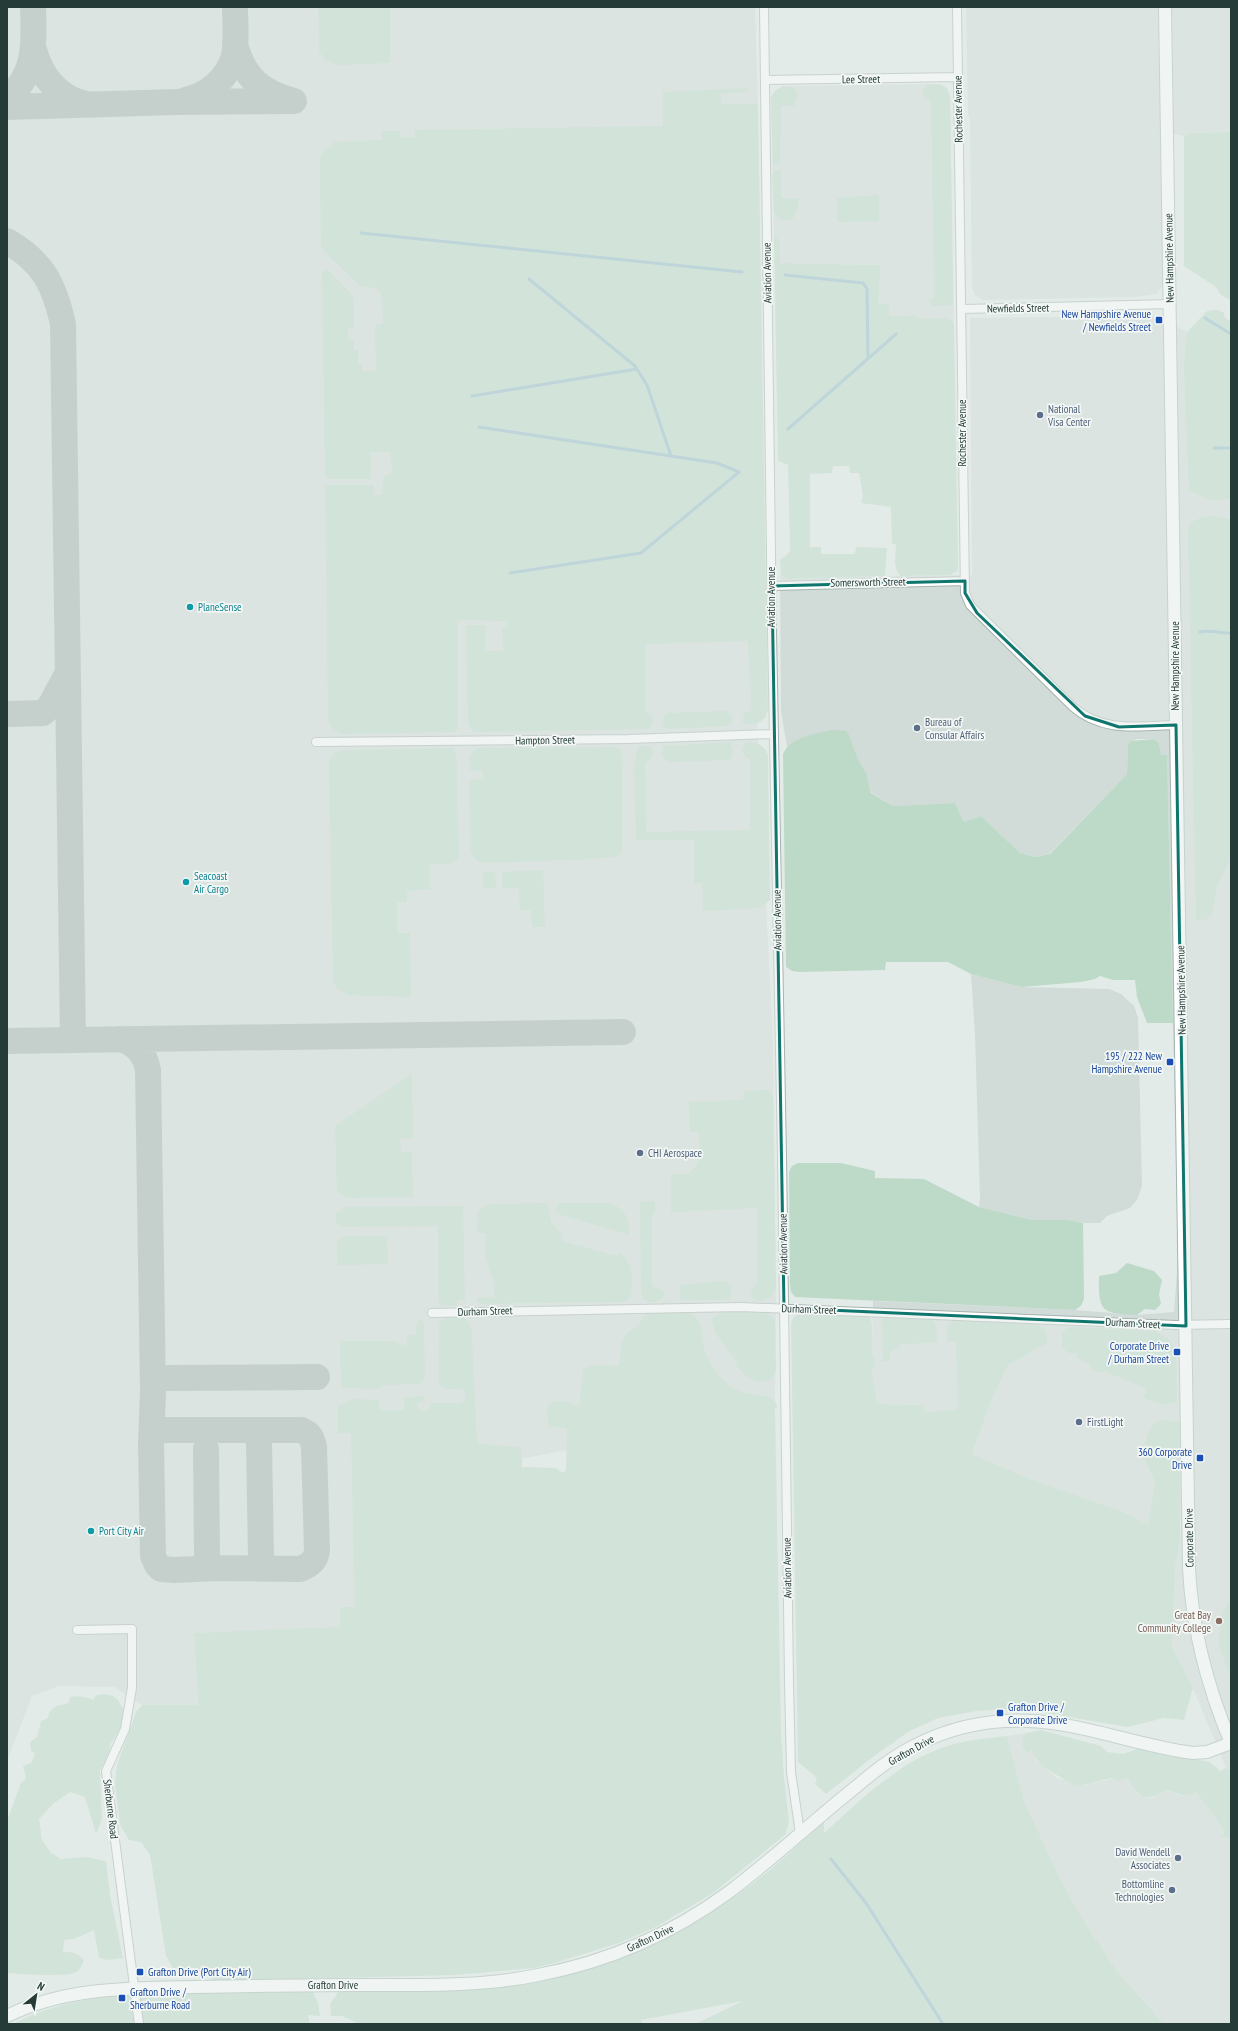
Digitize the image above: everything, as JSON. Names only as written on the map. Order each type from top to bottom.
[{"type":"street","name":"Aviation Avenue","points":[[764,7],[791,1772],[800,1833]]},
{"type":"street","name":"Rochester Avenue","points":[[957,7],[965,593],[970,605],[977,613],[1073,707],[1085,716],[1101,724],[1120,727],[1176,725]]},
{"type":"street","name":"New Hampshire Avenue","points":[[1165,7],[1186,1326]]},
{"type":"street","name":"Lee Street","points":[[765,80],[958,77]]},
{"type":"street","name":"Newfields Street","points":[[962,309],[1170,304]]},
{"type":"street","name":"Somersworth Street","points":[[772,586],[965,581]]},
{"type":"street","name":"Hampton Street","points":[[316,742],[629,739],[774,734]]},
{"type":"street","name":"Durham Street","points":[[432,1313],[727,1307],[784,1308],[1186,1326],[1231,1324]]},
{"type":"street","name":"Corporate Drive","points":[[1186,1326],[1191,1601],[1195,1630],[1206,1678],[1231,1743]]},
{"type":"street","name":"Sherburne Road","points":[[76,1630],[132,1629],[132,1688],[125,1729],[106,1771],[139,2024]]},
{"type":"street","name":"Grafton Drive","points":[[7,2016],[59,1996],[94,1990],[134,1988],[413,1985],[483,1982],[528,1977],[563,1970],[626,1950],[688,1920],[744,1881],[851,1790],[902,1752],[938,1735],[959,1728],[1006,1721],[1063,1724],[1193,1753],[1207,1752],[1231,1743]]},
{"type":"highlighted area","points":[[965,581],[965,593],[977,613],[1085,716],[1119,727],[1176,725],[1186,1326],[784,1308],[772,586]]},
{"type":"shaded area","points":[[7,7],[755,7],[758,104],[745,167],[753,639],[773,1043],[776,1288],[775,1408],[465,1470],[352,1629],[194,1633],[198,1705],[142,1705],[114,1687],[59,1686],[32,1696],[7,1761]]},
{"type":"shaded area","points":[[966,7],[1158,7],[1163,285],[1156,294],[1136,297],[983,300],[975,295],[972,288],[970,122],[968,113]]},
{"type":"shaded area","points":[[1172,7],[1231,7],[1231,132],[1189,133],[1184,136],[1174,134]]},
{"type":"shaded area","points":[[940,84],[947,88],[950,96],[954,323],[948,318],[919,319],[916,315],[889,316],[878,304],[881,265],[780,263],[780,240],[778,238],[774,239],[771,97],[775,91],[783,86]]},
{"type":"shaded area","points":[[1158,316],[1187,332],[1184,365],[1229,499],[1231,499],[1231,1771],[1226,1768],[1193,1688],[1172,1647],[1175,1567],[1180,1542],[1181,1519],[1142,1453],[1155,1483],[1148,1524],[1121,1511],[1030,1479],[972,1454],[992,1399],[1008,1365],[1047,1343],[958,1386],[958,1410],[923,1412],[923,1405],[877,1404],[872,1372],[876,1362],[872,1351],[873,1301],[1075,1310],[1137,1315],[1174,1312],[1178,1258],[1167,756],[1161,755],[1159,743],[1154,739],[1137,739],[1128,745],[1127,774],[1049,854],[1036,857],[1020,853],[981,816],[964,822],[955,803],[893,806],[871,792],[867,775],[858,759],[849,735],[823,733],[799,739],[787,747],[781,711],[780,573],[788,579],[972,575],[970,318]]},
{"type":"shaded area","points":[[971,974],[1022,987],[1109,989],[1121,994],[1134,1006],[1138,1018],[1142,1186],[1137,1200],[1130,1208],[1107,1216],[1100,1223],[1083,1223],[1069,1220],[1032,1220],[979,1207],[975,1033]]},
{"type":"shaded area","points":[[1026,1733],[1022,1739],[1032,1751],[1036,1760],[1057,1778],[1067,1780],[1076,1787],[1126,1776],[1138,1794],[1149,1798],[1153,1798],[1167,1790],[1181,1796],[1189,1796],[1196,1792],[1225,1831],[1220,1835],[1222,1838],[1231,1838],[1231,2024],[1164,2024],[1117,1971],[1085,1923],[1060,1879],[1024,1801],[1007,1736]]},
{"type":"green space","points":[[318,7],[390,7],[390,63],[336,65],[326,61],[319,51]]},
{"type":"green space","points":[[928,84],[945,87],[950,96],[953,301],[950,306],[933,306],[928,300],[934,299],[931,101],[925,98],[922,92]]},
{"type":"green space","points":[[783,86],[794,88],[798,94],[794,106],[781,106],[780,165],[773,162],[771,97],[775,91]]},
{"type":"green space","points":[[748,88],[748,92],[721,93],[721,104],[758,104],[768,710],[765,718],[758,723],[745,724],[742,721],[745,713],[751,710],[748,641],[645,644],[645,712],[651,714],[653,720],[648,729],[474,732],[468,724],[466,625],[485,625],[485,651],[503,651],[502,628],[508,624],[504,621],[460,620],[458,624],[458,729],[453,732],[343,734],[337,732],[331,727],[328,719],[325,485],[374,485],[374,495],[381,495],[384,477],[393,472],[390,452],[371,452],[371,479],[328,479],[325,477],[322,272],[326,269],[329,271],[354,297],[354,329],[348,329],[348,340],[354,340],[354,350],[358,350],[358,363],[362,364],[362,371],[376,370],[375,325],[383,324],[381,294],[376,288],[360,286],[324,251],[321,245],[320,159],[323,151],[335,142],[382,140],[381,131],[400,131],[401,137],[415,137],[415,130],[663,126],[663,92]]},
{"type":"green space","points":[[1231,132],[1231,301],[1220,294],[1216,287],[1184,266],[1184,136],[1189,133]]},
{"type":"green space","points":[[775,170],[781,170],[781,198],[798,199],[798,208],[792,220],[781,220],[774,213],[772,174]]},
{"type":"green space","points":[[879,195],[879,221],[837,222],[837,198]]},
{"type":"green space","points":[[776,237],[780,240],[780,263],[881,265],[878,304],[889,304],[889,316],[916,315],[919,319],[948,318],[954,323],[958,570],[950,575],[901,576],[895,565],[896,544],[892,544],[891,507],[861,503],[863,495],[859,473],[850,473],[849,466],[833,466],[832,473],[810,474],[810,547],[821,547],[821,554],[855,554],[856,547],[887,548],[885,576],[788,579],[781,575],[780,559],[786,556],[790,551],[788,465],[778,461],[774,239]]},
{"type":"green space","points":[[1218,310],[1224,313],[1225,318],[1231,321],[1231,499],[1209,500],[1189,490],[1184,365],[1187,332],[1207,311]]},
{"type":"green space","points":[[1213,516],[1231,519],[1231,857],[1217,886],[1212,914],[1207,919],[1196,921],[1188,530],[1190,523],[1200,518]]},
{"type":"green space","points":[[726,711],[732,718],[732,723],[727,726],[668,729],[663,725],[663,717],[668,713]]},
{"type":"green space","points":[[831,730],[846,731],[849,735],[858,759],[867,775],[871,793],[893,806],[955,803],[964,822],[981,816],[1020,853],[1036,857],[1050,854],[1127,774],[1128,745],[1131,741],[1154,739],[1159,743],[1161,755],[1167,755],[1173,1023],[1147,1023],[1137,997],[1135,980],[1113,980],[1100,976],[1095,979],[1081,982],[1022,987],[971,974],[948,962],[886,962],[885,970],[800,972],[792,971],[786,967],[783,754],[786,748],[797,740]]},
{"type":"green space","points":[[730,742],[733,750],[732,758],[728,760],[668,762],[662,755],[664,746]]},
{"type":"green space","points":[[746,742],[760,744],[768,755],[770,900],[760,908],[703,911],[702,883],[694,883],[694,840],[636,840],[634,765],[637,749],[638,746],[651,746],[653,750],[652,757],[645,763],[646,832],[750,830],[750,758],[746,758],[742,751]]},
{"type":"green space","points":[[616,747],[621,750],[622,765],[622,851],[619,856],[594,859],[484,863],[477,860],[473,856],[470,849],[469,780],[483,779],[483,771],[470,770],[469,764],[472,752],[478,748]]},
{"type":"green space","points":[[453,748],[456,752],[457,765],[459,857],[453,863],[429,865],[430,889],[407,891],[407,902],[397,902],[397,933],[410,933],[411,997],[348,995],[337,988],[333,981],[329,762],[334,753],[344,750]]},
{"type":"green space","points":[[543,870],[545,927],[532,927],[531,910],[520,910],[519,888],[502,888],[502,872]]},
{"type":"green space","points":[[483,872],[495,872],[496,888],[483,888]]},
{"type":"green space","points":[[412,1074],[413,1138],[400,1139],[401,1152],[412,1152],[413,1197],[347,1198],[337,1191],[335,1126]]},
{"type":"green space","points":[[770,1090],[773,1097],[776,1288],[771,1297],[760,1301],[753,1298],[750,1290],[757,1283],[757,1208],[671,1212],[671,1174],[689,1174],[700,1161],[699,1132],[690,1132],[689,1102],[743,1100],[744,1093],[746,1091]]},
{"type":"green space","points":[[798,1163],[841,1163],[875,1171],[875,1178],[924,1179],[979,1207],[1032,1220],[1069,1220],[1083,1223],[1084,1299],[1081,1306],[1075,1310],[795,1297],[791,1292],[790,1285],[789,1172],[792,1166]]},
{"type":"green space","points":[[655,1201],[655,1213],[652,1214],[652,1284],[654,1287],[665,1292],[662,1298],[656,1302],[650,1302],[643,1299],[641,1290],[640,1202]]},
{"type":"green space","points":[[559,1203],[610,1203],[615,1205],[620,1208],[628,1219],[629,1235],[558,1214],[555,1210]]},
{"type":"green space","points":[[490,1204],[548,1204],[551,1222],[563,1236],[561,1241],[617,1256],[618,1253],[623,1255],[630,1266],[632,1274],[632,1288],[628,1300],[623,1302],[479,1304],[477,1298],[494,1297],[494,1283],[485,1255],[485,1233],[477,1233],[478,1211]]},
{"type":"green space","points":[[463,1206],[465,1300],[457,1300],[457,1306],[440,1306],[438,1301],[438,1226],[342,1227],[336,1222],[336,1213],[345,1207]]},
{"type":"green space","points":[[345,1236],[387,1236],[388,1264],[338,1265],[337,1241]]},
{"type":"green space","points":[[1127,1263],[1154,1271],[1162,1280],[1159,1294],[1161,1304],[1155,1310],[1145,1309],[1137,1315],[1110,1312],[1102,1305],[1099,1289],[1099,1276],[1116,1273]]},
{"type":"green space","points":[[725,1281],[732,1288],[730,1300],[682,1300],[680,1298],[680,1285]]},
{"type":"green space","points":[[759,1311],[771,1316],[775,1321],[776,1371],[771,1380],[760,1382],[751,1379],[747,1377],[736,1365],[738,1364],[716,1334],[712,1321],[715,1316],[722,1312]]},
{"type":"green space","points":[[649,1313],[687,1313],[694,1316],[700,1324],[703,1345],[707,1356],[712,1367],[719,1376],[739,1391],[769,1397],[776,1403],[781,1732],[789,1823],[785,1835],[713,1893],[656,1927],[619,1943],[534,1968],[455,1975],[215,1981],[197,1970],[173,1968],[166,1956],[150,1855],[141,1842],[129,1840],[120,1825],[115,1785],[117,1765],[136,1712],[142,1705],[198,1705],[194,1633],[340,1627],[340,1607],[355,1607],[351,1433],[338,1433],[338,1406],[351,1399],[379,1400],[380,1411],[404,1410],[404,1398],[424,1395],[425,1401],[417,1403],[418,1409],[424,1411],[430,1408],[430,1403],[461,1403],[465,1399],[465,1393],[462,1389],[445,1389],[438,1382],[439,1324],[444,1318],[463,1318],[468,1322],[472,1333],[477,1444],[518,1447],[522,1449],[522,1467],[555,1468],[561,1472],[564,1472],[566,1469],[567,1428],[552,1427],[548,1424],[547,1407],[552,1402],[564,1401],[579,1406],[583,1369],[595,1365],[619,1366],[621,1347],[624,1338],[638,1326],[643,1317]]},
{"type":"green space","points":[[801,1313],[870,1317],[872,1323],[872,1351],[876,1362],[872,1372],[877,1404],[923,1405],[924,1412],[958,1410],[956,1342],[947,1342],[947,1326],[954,1320],[1039,1325],[1045,1331],[1047,1343],[1008,1365],[992,1399],[972,1454],[1030,1479],[1121,1511],[1148,1524],[1155,1483],[1142,1453],[1149,1431],[1153,1424],[1159,1420],[1180,1422],[1180,1542],[1175,1567],[1172,1647],[1193,1688],[1184,1720],[1164,1718],[1127,1727],[1017,1708],[977,1711],[938,1718],[908,1732],[874,1756],[826,1794],[815,1784],[817,1778],[798,1762],[791,1322],[795,1316]]},
{"type":"green space","points":[[884,1318],[932,1320],[936,1325],[937,1341],[930,1343],[900,1344],[899,1349],[890,1350],[890,1361],[883,1361],[882,1321]]},
{"type":"green space","points":[[421,1319],[424,1324],[425,1377],[422,1382],[418,1384],[382,1385],[379,1389],[341,1388],[340,1341],[397,1341],[398,1344],[407,1345],[407,1335],[416,1334],[417,1322]]},
{"type":"green space","points":[[1069,1327],[1155,1331],[1168,1339],[1176,1349],[1177,1402],[1165,1405],[1143,1398],[1146,1394],[1145,1388],[1104,1371],[1101,1372],[1093,1370],[1088,1363],[1083,1362],[1077,1357],[1077,1354],[1069,1353],[1062,1348],[1062,1332]]},
{"type":"green space","points":[[1228,1602],[1231,1602],[1231,1680],[1218,1641],[1223,1613]]},
{"type":"green space","points":[[105,1694],[113,1696],[118,1700],[123,1709],[124,1718],[120,1729],[111,1743],[108,1756],[100,1770],[102,1819],[96,1834],[85,1797],[70,1792],[54,1803],[39,1819],[42,1840],[51,1853],[61,1859],[86,1857],[106,1861],[110,1895],[123,1958],[107,1960],[99,1958],[94,1930],[74,1939],[64,1940],[63,1952],[75,1953],[84,1960],[78,1971],[55,1975],[7,1973],[7,1821],[21,1783],[26,1778],[23,1766],[31,1763],[35,1753],[31,1751],[30,1742],[37,1737],[41,1721],[48,1718],[50,1711],[55,1707],[69,1703],[70,1697],[76,1696],[93,1700],[96,1695]]},
{"type":"green space","points":[[1041,1730],[1101,1746],[1107,1752],[1123,1754],[1137,1749],[1210,1762],[1220,1771],[1226,1768],[1231,1771],[1231,1838],[1220,1837],[1225,1831],[1196,1792],[1185,1796],[1167,1790],[1153,1797],[1147,1797],[1139,1793],[1126,1777],[1120,1781],[1111,1778],[1076,1787],[1045,1768],[1032,1751],[1027,1752],[1023,1747],[1022,1739],[1026,1733]]},
{"type":"green space","points":[[1007,1736],[1024,1801],[1060,1879],[1085,1923],[1117,1971],[1164,2024],[695,2024],[743,2001],[641,2020],[643,2024],[359,2024],[342,2016],[331,2016],[330,2004],[339,1991],[495,1987],[534,1982],[571,1974],[639,1952],[671,1936],[734,1898],[773,1868],[824,1822],[824,1833],[886,1779],[920,1757],[938,1749],[958,1743]]},
{"type":"green space","points":[[313,1992],[318,2003],[320,2016],[308,2015],[310,2024],[13,2024],[35,2014],[56,2007],[79,2001],[124,1995],[170,1993]]},
{"type":"waterway","points":[[361,233],[742,272]]},
{"type":"waterway","points":[[785,275],[863,283],[867,289],[868,359]]},
{"type":"waterway","points":[[529,279],[635,366],[647,385],[671,456]]},
{"type":"waterway","points":[[1205,318],[1231,334]]},
{"type":"waterway","points":[[788,429],[896,334]]},
{"type":"waterway","points":[[472,396],[637,369]]},
{"type":"waterway","points":[[479,427],[717,463],[739,472],[641,553],[510,573]]},
{"type":"waterway","points":[[1214,448],[1231,448]]},
{"type":"waterway","points":[[1200,632],[1208,631],[1231,633]]},
{"type":"waterway","points":[[831,1859],[866,1903],[943,2024]]},
{"type":"taxiway","points":[[7,98],[17,89],[29,68],[32,57],[34,32],[33,7]]},
{"type":"taxiway","points":[[186,100],[194,98],[209,90],[222,78],[231,64],[234,56],[236,32],[235,7]]},
{"type":"taxiway","points":[[7,107],[177,102],[294,101],[272,93],[256,82],[243,66],[235,44]]},
{"type":"taxiway","points":[[34,50],[41,69],[52,84],[67,97],[86,104]]},
{"type":"taxiway","points":[[7,241],[30,257],[45,275],[56,297],[63,324],[73,1040]]},
{"type":"taxiway","points":[[7,714],[43,713],[50,706],[67,674]]},
{"type":"taxiway","points":[[7,1041],[623,1032]]},
{"type":"taxiway","points":[[120,1039],[131,1043],[139,1050],[145,1059],[148,1070],[153,1391],[151,1443],[153,1556],[157,1565],[161,1569],[174,1570],[217,1568],[300,1569],[312,1562],[317,1550],[314,1447],[309,1434],[301,1430],[166,1430]]},
{"type":"taxiway","points":[[168,1378],[317,1377]]},
{"type":"taxiway","points":[[259,1444],[261,1557],[263,1563],[272,1569]]},
{"type":"taxiway","points":[[206,1449],[207,1557]]},
{"type":"place","name":"New Hampshire Avenue / Newfields Street","points":[[1159,320]]},
{"type":"place","name":"National Visa Center","points":[[1040,415]]},
{"type":"place","name":"PlaneSense","points":[[190,607]]},
{"type":"place","name":"Bureau of Consular Affairs","points":[[917,728]]},
{"type":"place","name":"Seacoast Air Cargo","points":[[186,882]]},
{"type":"place","name":"195 / 222 New Hampshire Avenue","points":[[1170,1062]]},
{"type":"place","name":"CHI Aerospace","points":[[640,1153]]},
{"type":"place","name":"Corporate Drive / Durham Street","points":[[1177,1352]]},
{"type":"place","name":"FirstLight","points":[[1079,1422]]},
{"type":"place","name":"360 Corporate Drive","points":[[1200,1458]]},
{"type":"place","name":"Port City Air","points":[[91,1531]]},
{"type":"place","name":"Great Bay Community College","points":[[1219,1621]]},
{"type":"place","name":"Grafton Drive / Corporate Drive","points":[[1000,1713]]},
{"type":"place","name":"David Wendell Associates","points":[[1178,1858]]},
{"type":"place","name":"Bottomline Technologies","points":[[1172,1890]]},
{"type":"place","name":"Grafton Drive (Port City Air)","points":[[140,1972]]},
{"type":"place","name":"Grafton Drive / Sherburne Road","points":[[122,1998]]}]
